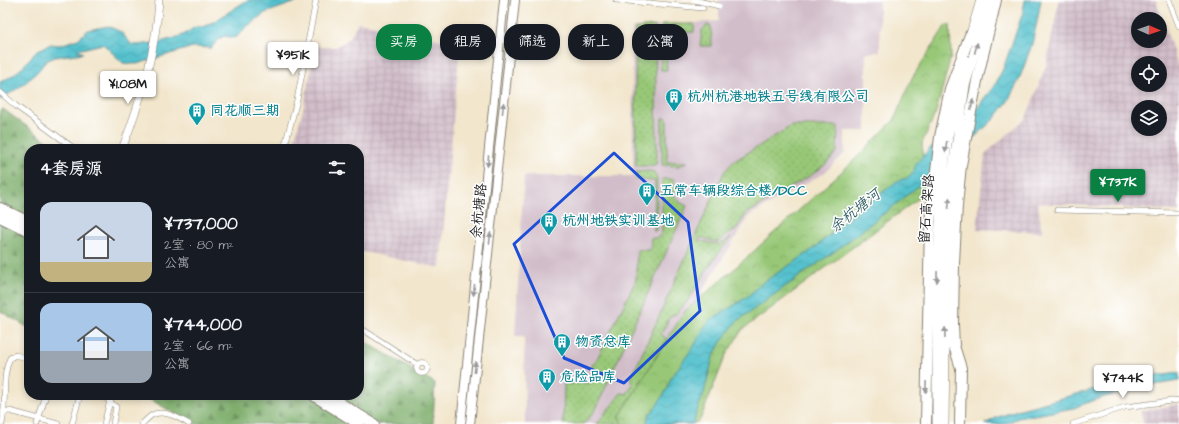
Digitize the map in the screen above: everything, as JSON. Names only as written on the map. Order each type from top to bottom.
[{"type":"highway","name":"留石高架路","points":[[937,424],[937,277],[942,183],[948,136],[970,35],[981,0]]},
{"type":"highway","name":"留石高架路","points":[[944,424],[946,266],[951,182],[965,86],[989,0]]},
{"type":"highway","points":[[960,424],[960,368],[954,346],[953,325],[957,205],[961,165],[978,76],[996,0]]},
{"type":"highway","points":[[926,424],[930,222],[940,137],[950,89],[970,35]]},
{"type":"highway","points":[[0,208],[24,220]]},
{"type":"highway","points":[[0,217],[24,229]]},
{"type":"highway","points":[[320,400],[359,424]]},
{"type":"highway","points":[[335,400],[374,424]]},
{"type":"main road","name":"余杭塘路","points":[[461,424],[504,0]]},
{"type":"main road","name":"余杭塘路","points":[[470,424],[515,0]]},
{"type":"street","points":[[124,144],[133,122],[149,67],[155,38],[160,0]]},
{"type":"street","points":[[285,144],[297,100],[316,0]]},
{"type":"street","points":[[616,0],[703,8],[702,0]]},
{"type":"street","points":[[694,0],[719,6]]},
{"type":"street","points":[[1169,0],[1179,26]]},
{"type":"street","points":[[0,92],[68,144]]},
{"type":"street","points":[[1057,210],[1179,213]]},
{"type":"street","points":[[364,330],[418,365]]},
{"type":"street","points":[[2,424],[6,366],[10,358],[16,355],[24,357]]},
{"type":"street","points":[[37,424],[44,400]]},
{"type":"street","points":[[72,424],[79,400]]},
{"type":"street","points":[[1073,424],[1125,407],[1179,400]]},
{"type":"street","points":[[104,424],[110,401]]},
{"type":"street","points":[[110,401],[116,407],[113,424]]},
{"type":"street","points":[[3,412],[10,411],[58,424]]},
{"type":"street","points":[[142,424],[152,415],[162,413],[173,415],[189,424]]},
{"type":"highlighted area","points":[[614,153],[688,222],[700,311],[624,383],[564,358],[514,244]]},
{"type":"shaded area","points":[[719,0],[879,0],[880,52],[866,53],[866,131],[845,131],[845,153],[824,173],[750,215],[696,301],[685,311],[619,417],[622,424],[525,424],[524,337],[515,337],[524,176],[633,176],[632,60],[688,60],[688,24],[682,24],[719,21]]},
{"type":"shaded area","points":[[1059,0],[1156,0],[1160,12],[1131,12],[1131,48],[1167,48],[1167,33],[1179,69],[1179,211],[1038,203],[1042,232],[977,229],[985,154],[1026,118],[1046,66]]},
{"type":"shaded area","points":[[358,22],[376,26],[376,60],[432,60],[432,38],[440,40],[440,60],[459,60],[440,268],[364,252],[364,144],[293,144],[304,106],[316,47],[336,47],[350,38]]},
{"type":"shaded area","points":[[1179,404],[1179,424],[1144,424],[1140,411]]},
{"type":"green space","points":[[688,24],[694,24],[694,32],[688,32]]},
{"type":"green space","points":[[707,25],[711,26],[712,46],[700,46],[702,30]]},
{"type":"green space","points":[[946,25],[950,25],[951,56],[936,112],[922,143],[927,192],[742,330],[726,355],[700,420],[693,424],[622,424],[619,417],[685,311],[734,269],[849,165],[894,120],[912,78]]},
{"type":"green space","points":[[635,60],[656,60],[657,159],[656,164],[651,166],[636,166]]},
{"type":"green space","points":[[661,60],[667,60],[667,70],[661,70]]},
{"type":"green space","points":[[3,109],[51,144],[24,144],[24,325],[0,311],[0,111]]},
{"type":"green space","points":[[662,118],[667,118],[667,162],[687,162],[678,166],[662,165]]},
{"type":"green space","points":[[791,126],[838,126],[837,152],[826,164],[813,174],[746,214],[735,231],[729,233],[720,241],[716,242],[699,238],[698,241],[718,244],[731,237],[714,259],[687,302],[676,314],[670,317],[661,334],[667,339],[619,417],[622,424],[597,424],[621,393],[627,394],[633,383],[630,381],[724,172],[733,162]]},
{"type":"green space","points":[[636,172],[654,172],[657,178],[657,228],[654,232],[655,181],[636,180]]},
{"type":"green space","points":[[662,179],[674,179],[674,196],[679,200],[679,202],[687,206],[595,411],[584,424],[563,424],[564,384],[590,384],[592,380],[592,365],[595,363],[636,280],[637,250],[650,250],[651,238],[656,238],[661,235]]},
{"type":"green space","points":[[364,341],[435,383],[433,424],[192,424],[151,400],[364,400]]},
{"type":"water","points":[[249,0],[302,0],[265,13],[245,28],[237,37],[234,38],[224,36],[211,48],[193,47],[137,64],[123,63],[103,44],[77,50],[83,53],[55,57],[46,61],[24,84],[0,100],[0,82],[22,68],[36,51],[51,44],[60,45],[78,39],[88,30],[108,26],[121,32],[132,45],[167,40],[185,34],[195,28],[202,27]]},
{"type":"water","points":[[1025,0],[1041,0],[1032,44],[1019,80],[1008,101],[996,117],[956,155],[890,209],[835,251],[736,322],[721,342],[713,357],[704,393],[692,424],[646,424],[650,412],[652,413],[667,389],[671,378],[694,346],[706,325],[712,319],[747,297],[762,283],[816,247],[845,221],[897,181],[907,178],[914,171],[916,164],[931,147],[939,148],[951,143],[959,136],[985,97],[995,85],[1003,69],[1022,15]]},
{"type":"water","points":[[1179,373],[1179,381],[1142,387],[1094,400],[1074,408],[1018,418],[1005,424],[985,424],[1017,410],[1088,391],[1122,380]]},
{"type":"place","name":"杭州杭港地铁五号线有限公司","points":[[674,112]]},
{"type":"place","name":"同花顺三期","points":[[197,126]]},
{"type":"place","name":"五常车辆段综合楼/DCC","points":[[647,206]]},
{"type":"place","name":"杭州地铁实训基地","points":[[549,236]]},
{"type":"place","name":"物资总库","points":[[562,357]]},
{"type":"place","name":"危险品库","points":[[547,392]]},
{"type":"water label","name":"余杭塘河","points":[[855,211]]}]
